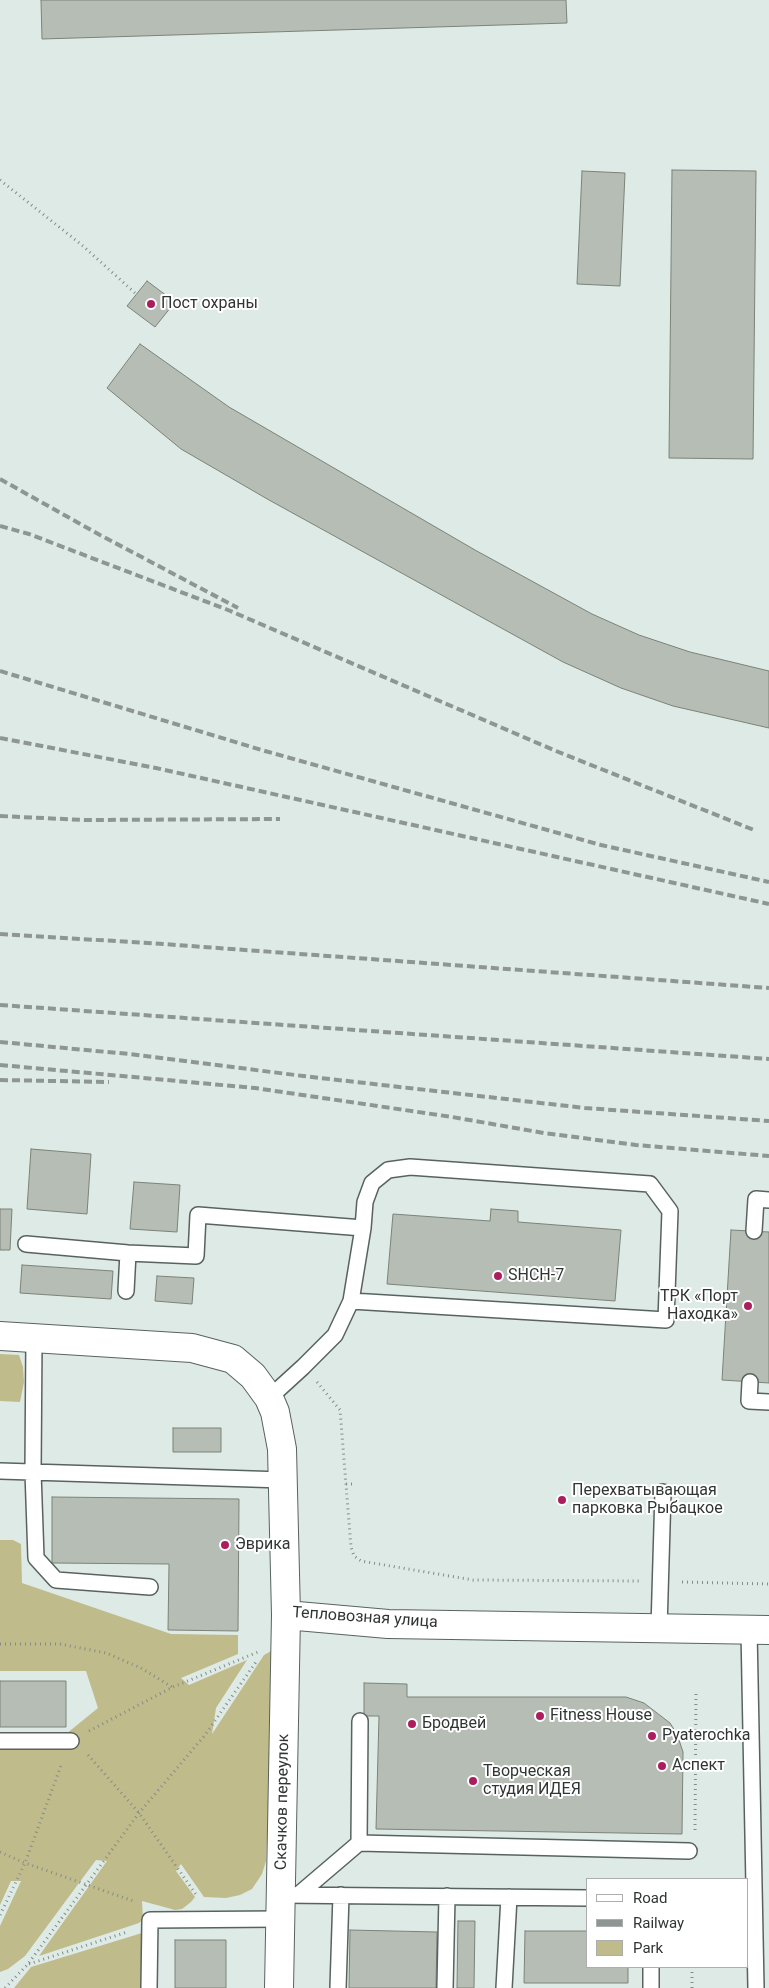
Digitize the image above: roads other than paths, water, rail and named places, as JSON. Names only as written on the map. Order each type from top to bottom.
[{"type":"street","name":"Тепловозная улица","points":[[0,1336],[192,1348],[233,1359],[253,1376],[269,1398],[282,1449],[286,1615],[388,1624],[759,1630]]},
{"type":"street","name":"Скачков переулок","points":[[279,1988],[286,1903],[286,1615]]},
{"type":"lane","points":[[269,1398],[304,1367],[335,1335],[351,1301],[364,1202],[372,1183],[388,1170],[410,1167],[650,1184],[670,1211],[666,1320],[351,1301]]},
{"type":"lane","points":[[754,1231],[756,1199],[769,1200]]},
{"type":"lane","points":[[26,1244],[128,1253],[196,1256],[198,1215],[362,1228]]},
{"type":"lane","points":[[126,1291],[128,1253]]},
{"type":"lane","points":[[34,1338],[33,1472],[36,1558],[56,1580],[150,1586]]},
{"type":"lane","points":[[750,1382],[749,1401],[769,1402]]},
{"type":"lane","points":[[0,1472],[283,1480]]},
{"type":"lane","points":[[659,1628],[663,1492]]},
{"type":"lane","points":[[756,1988],[759,1630]]},
{"type":"lane","points":[[359,1843],[360,1721]]},
{"type":"lane","points":[[0,1741],[71,1741]]},
{"type":"lane","points":[[286,1903],[359,1843],[689,1851]]},
{"type":"lane","points":[[338,1988],[341,1895]]},
{"type":"lane","points":[[149,1988],[150,1923],[213,1919],[286,1903],[341,1895],[586,1898]]},
{"type":"lane","points":[[445,1988],[447,1896]]},
{"type":"lane","points":[[504,1988],[509,1897]]},
{"type":"lane","points":[[651,1968],[651,1988]]},
{"type":"railway","points":[[0,479],[100,535],[238,608]]},
{"type":"railway","points":[[0,526],[29,534],[228,610],[556,751],[754,830]]},
{"type":"railway","points":[[0,671],[265,751],[601,845],[769,882]]},
{"type":"railway","points":[[0,738],[156,768],[769,904]]},
{"type":"railway","points":[[0,816],[85,820],[280,819]]},
{"type":"railway","points":[[0,934],[769,988]]},
{"type":"railway","points":[[0,1005],[769,1059]]},
{"type":"railway","points":[[0,1042],[129,1054],[585,1108],[769,1121]]},
{"type":"railway","points":[[0,1065],[255,1088],[452,1117],[544,1133],[636,1145],[769,1156]]},
{"type":"railway","points":[[0,1080],[109,1082]]},
{"type":"place","name":"Пост охраны","points":[[151,304]]},
{"type":"place","name":"SHCH-7","points":[[498,1276]]},
{"type":"place","name":"ТРК «Порт Находка»","points":[[748,1306]]},
{"type":"place","name":"Перехватывающая парковка Рыбацкое","points":[[562,1500]]},
{"type":"place","name":"Эврика","points":[[225,1545]]},
{"type":"place","name":"Fitness House","points":[[540,1716]]},
{"type":"place","name":"Бродвей","points":[[412,1724]]},
{"type":"place","name":"Pyaterochka","points":[[652,1736]]},
{"type":"place","name":"Аспект","points":[[662,1766]]},
{"type":"place","name":"Творческая студия ИДЕЯ","points":[[473,1781]]}]
